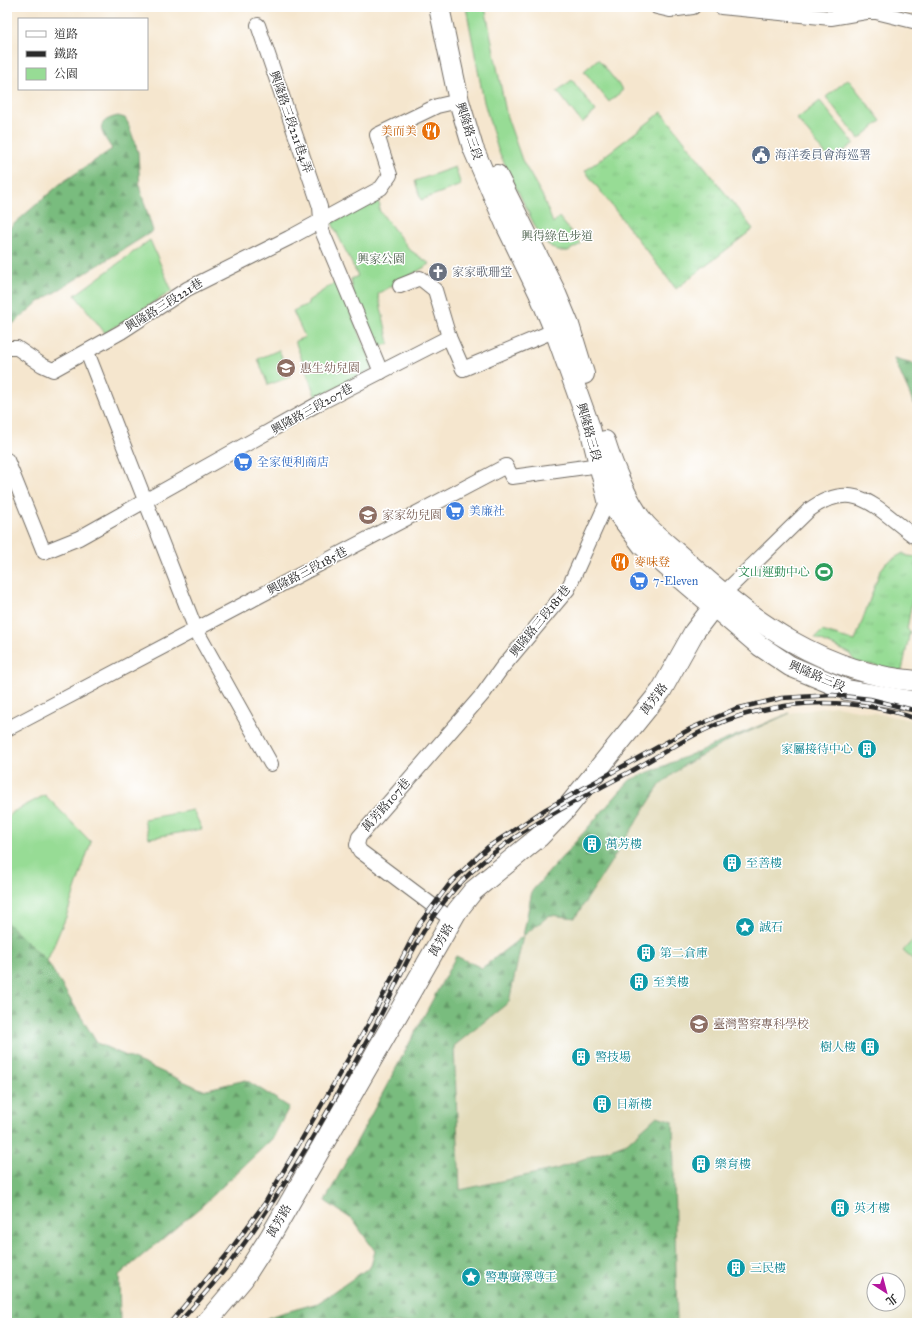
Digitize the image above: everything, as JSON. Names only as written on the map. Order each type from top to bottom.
[{"type":"main road","name":"興隆路三段","points":[[439,7],[459,102],[479,164],[539,293],[562,328]]},
{"type":"main road","name":"興隆路三段","points":[[453,7],[471,94],[481,134],[491,162],[554,289],[562,328],[605,465],[608,500],[643,546],[718,600],[779,636],[803,650],[857,670],[901,680],[917,681]]},
{"type":"main road","name":"興隆路三段","points":[[605,465],[631,501],[645,524],[760,646],[790,666],[847,690],[917,702]]},
{"type":"main road","name":"萬芳路","points":[[206,1323],[243,1279],[270,1237],[452,920],[473,891],[539,837],[566,809],[661,691],[685,646],[718,600]]},
{"type":"street","points":[[657,7],[670,10],[693,7]]},
{"type":"street","points":[[722,7],[831,18],[866,12],[876,12],[917,22]]},
{"type":"street","name":"興隆路三段221巷4弄","points":[[258,25],[320,207],[322,220]]},
{"type":"street","name":"興隆路三段221巷","points":[[7,348],[17,348],[53,370],[87,352],[187,289],[381,188],[390,175],[377,135],[437,106],[459,102]]},
{"type":"street","points":[[322,220],[322,231],[381,372]]},
{"type":"street","points":[[400,286],[420,278],[435,290],[450,337],[463,368],[562,328]]},
{"type":"street","name":"興隆路三段207巷","points":[[7,460],[44,552],[79,538],[316,405],[450,337]]},
{"type":"street","points":[[87,352],[196,630],[271,764]]},
{"type":"street","name":"興隆路三段185巷","points":[[7,729],[506,466],[512,477],[605,465]]},
{"type":"street","points":[[718,600],[810,510],[823,500],[832,497],[854,496],[865,500],[917,538]]},
{"type":"street","name":"興隆路三段181巷","points":[[483,694],[501,669],[568,589],[608,500]]},
{"type":"street","name":"萬芳路107巷","points":[[452,920],[360,851],[357,845],[359,837],[483,694]]},
{"type":"shaded area","name":"臺灣警察專科學校","points":[[836,706],[917,721],[917,1323],[677,1323],[673,1121],[657,1116],[627,1143],[556,1169],[460,1190],[454,1046],[509,1002],[532,891],[630,780],[790,713]]},
{"type":"green space","name":"興得綠色步道","points":[[466,7],[485,7],[507,117],[522,160],[542,195],[553,223],[559,217],[581,244],[568,251],[557,251],[542,240],[498,150],[484,102]]},
{"type":"green space","points":[[598,59],[623,90],[609,102],[584,71]]},
{"type":"green space","points":[[848,79],[881,121],[859,139],[826,97]]},
{"type":"green space","points":[[572,80],[596,111],[582,123],[557,91]]},
{"type":"green space","points":[[820,101],[854,143],[831,161],[797,119]]},
{"type":"green space","points":[[662,112],[753,229],[676,289],[585,171]]},
{"type":"green space","points":[[118,116],[125,118],[128,123],[138,152],[140,189],[153,231],[36,304],[7,329],[7,230],[60,184],[112,149],[103,134],[102,125],[104,122]]},
{"type":"green space","points":[[455,167],[461,185],[421,200],[415,181]]},
{"type":"green space","name":"興家公園","points":[[375,198],[380,205],[379,210],[410,250],[430,264],[378,294],[389,343],[376,349],[354,301],[351,279],[358,276],[332,223]]},
{"type":"green space","points":[[150,240],[172,291],[105,333],[75,295]]},
{"type":"green space","name":"興家公園","points":[[337,281],[374,368],[316,398],[295,341],[305,337],[293,311],[308,304],[308,301]]},
{"type":"green space","points":[[279,350],[290,377],[268,385],[258,359]]},
{"type":"green space","points":[[894,359],[917,365],[917,404],[914,404]]},
{"type":"green space","points":[[903,553],[908,556],[917,557],[917,584],[915,584],[907,629],[910,631],[902,671],[855,662],[849,653],[815,638],[822,631],[855,641],[880,571],[886,563]]},
{"type":"green space","points":[[790,713],[726,742],[683,766],[660,785],[575,918],[550,915],[523,936],[532,891],[630,780]]},
{"type":"green space","points":[[45,795],[91,842],[66,917],[47,961],[7,923],[7,819],[13,812]]},
{"type":"green space","points":[[193,810],[202,829],[149,838],[144,819]]},
{"type":"green space","points":[[7,923],[47,961],[97,1043],[203,1090],[246,1080],[289,1107],[273,1138],[203,1205],[119,1275],[120,1323],[7,1323]]},
{"type":"green space","points":[[917,935],[917,963],[903,951]]},
{"type":"green space","points":[[523,936],[509,1002],[454,1046],[460,1190],[556,1169],[627,1143],[657,1116],[673,1121],[677,1323],[258,1323],[275,1315],[318,1303],[371,1266],[375,1251],[353,1220],[325,1201],[456,956],[482,968]]},
{"type":"railway","points":[[170,1323],[225,1257],[265,1203],[370,1021],[420,923],[451,882],[488,847],[546,809],[692,728],[735,709],[782,698],[833,695],[870,699],[917,711]]},
{"type":"railway","points":[[179,1323],[226,1268],[271,1205],[307,1147],[340,1089],[373,1030],[404,967],[430,921],[459,884],[504,845],[554,813],[692,736],[738,716],[795,705],[836,703],[876,708],[917,719]]},
{"type":"place","name":"美而美","points":[[431,131]]},
{"type":"place","name":"海洋委員會海巡署","points":[[761,155]]},
{"type":"place","name":"家家歌珊堂","points":[[438,272]]},
{"type":"place","name":"惠生幼兒園","points":[[286,368]]},
{"type":"place","name":"全家便利商店","points":[[243,462]]},
{"type":"place","name":"美廉社","points":[[455,511]]},
{"type":"place","name":"家家幼兒園","points":[[368,515]]},
{"type":"place","name":"麥味登","points":[[620,562]]},
{"type":"place","name":"文山運動中心","points":[[824,572]]},
{"type":"place","name":"7-Eleven","points":[[639,581]]},
{"type":"place","name":"家屬接待中心","points":[[867,749]]},
{"type":"place","name":"萬芳樓","points":[[592,844]]},
{"type":"place","name":"至善樓","points":[[732,863]]},
{"type":"place","name":"誠石","points":[[745,927]]},
{"type":"place","name":"第二倉庫","points":[[646,953]]},
{"type":"place","name":"至美樓","points":[[639,982]]},
{"type":"place","name":"臺灣警察專科學校","points":[[699,1024]]},
{"type":"place","name":"樹人樓","points":[[870,1047]]},
{"type":"place","name":"警技場","points":[[581,1057]]},
{"type":"place","name":"日新樓","points":[[602,1104]]},
{"type":"place","name":"樂育樓","points":[[701,1164]]},
{"type":"place","name":"英才樓","points":[[840,1208]]},
{"type":"place","name":"三民樓","points":[[736,1268]]},
{"type":"place","name":"警專廣澤尊王","points":[[471,1277]]}]
